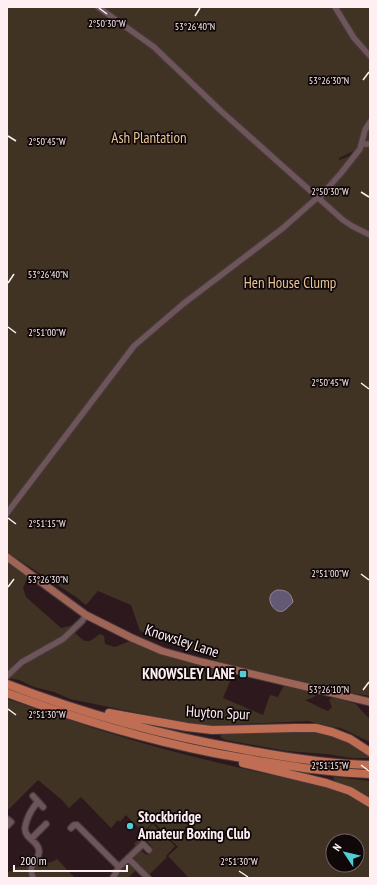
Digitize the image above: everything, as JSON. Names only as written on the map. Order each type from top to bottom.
[{"type":"highway","points":[[7,684],[61,703],[141,727],[207,743],[298,758],[356,765],[370,765]]},
{"type":"highway","points":[[7,693],[94,723],[214,753],[303,768],[370,774]]},
{"type":"highway","name":"Huyton Spur","points":[[61,703],[119,715],[212,730],[316,728],[350,739],[370,752]]},
{"type":"highway","points":[[214,753],[243,763],[326,783],[350,791],[370,803]]},
{"type":"main road","name":"Knowsley Lane","points":[[7,557],[86,615],[162,651],[370,702]]},
{"type":"street","points":[[98,7],[154,47],[221,111],[343,220],[370,235]]},
{"type":"street","points":[[335,7],[354,38],[370,56]]},
{"type":"street","points":[[7,513],[134,346],[184,304],[283,228],[319,198],[360,149],[365,130],[370,122]]},
{"type":"street","points":[[362,144],[370,144]]},
{"type":"street","points":[[7,676],[22,662],[63,639],[82,621],[86,615]]},
{"type":"street","points":[[34,796],[43,807]]},
{"type":"street","points":[[33,878],[31,869],[38,858],[39,852],[37,845],[26,833],[25,827],[30,810],[38,802]]},
{"type":"street","points":[[7,819],[10,822],[7,826]]},
{"type":"street","points":[[31,839],[43,825]]},
{"type":"street","points":[[71,828],[74,825],[79,826],[119,867]]},
{"type":"street","points":[[113,878],[119,867],[143,844],[149,850]]},
{"type":"street","points":[[128,858],[148,878]]},
{"type":"green space","points":[[7,7],[96,7],[175,66],[101,7],[370,7],[370,142],[367,142],[364,139],[356,150],[339,158],[339,160],[370,145],[370,696],[334,690],[239,668],[215,660],[175,642],[140,631],[131,605],[98,591],[86,605],[7,552]]},
{"type":"green space","points":[[7,561],[28,576],[23,588],[26,597],[61,628],[74,625],[57,640],[17,661],[7,671]]},
{"type":"green space","points":[[74,632],[85,641],[90,641],[101,634],[104,636],[105,644],[115,647],[130,641],[234,672],[223,698],[263,715],[270,695],[278,697],[284,685],[319,693],[312,698],[305,700],[328,711],[332,707],[329,700],[333,697],[356,704],[370,719],[370,742],[341,728],[308,721],[203,725],[163,718],[70,699],[54,692],[34,687],[19,680],[8,678],[24,663],[66,640]]},
{"type":"green space","points":[[7,699],[141,743],[217,763],[307,782],[346,795],[370,808],[370,878],[189,878],[168,856],[178,847],[154,822],[140,835],[138,833],[141,830],[126,815],[120,822],[118,820],[111,828],[81,797],[69,808],[62,800],[38,780],[7,811]]},
{"type":"green space","points":[[281,731],[319,733],[342,738],[370,755],[370,758],[352,758],[287,751],[226,740],[220,736],[223,733],[261,733]]},
{"type":"green space","points":[[334,777],[370,781],[370,800],[339,784],[333,779]]},
{"type":"green space","points":[[153,824],[175,846],[166,856],[167,857],[149,875],[134,857],[140,850],[147,855],[153,848],[145,839],[137,847],[134,844]]},
{"type":"green space","points":[[57,859],[74,877],[36,878],[34,869],[38,861],[48,863]]},
{"type":"green space","points":[[127,863],[131,864],[136,870],[128,878],[117,878],[120,870]]},
{"type":"green space","points":[[22,865],[29,865],[28,870],[31,878],[7,878],[7,873]]},
{"type":"shaded area","points":[[277,590],[288,592],[293,602],[283,611],[276,610],[271,604],[270,596]]},
{"type":"place","name":"KNOWSLEY LANE","points":[[243,674]]},
{"type":"place","name":"Stockbridge Amateur Boxing Club","points":[[130,826]]},
{"type":"park label","name":"Ash Plantation","points":[[149,138]]},
{"type":"park label","name":"Hen House Clump","points":[[290,283]]}]
